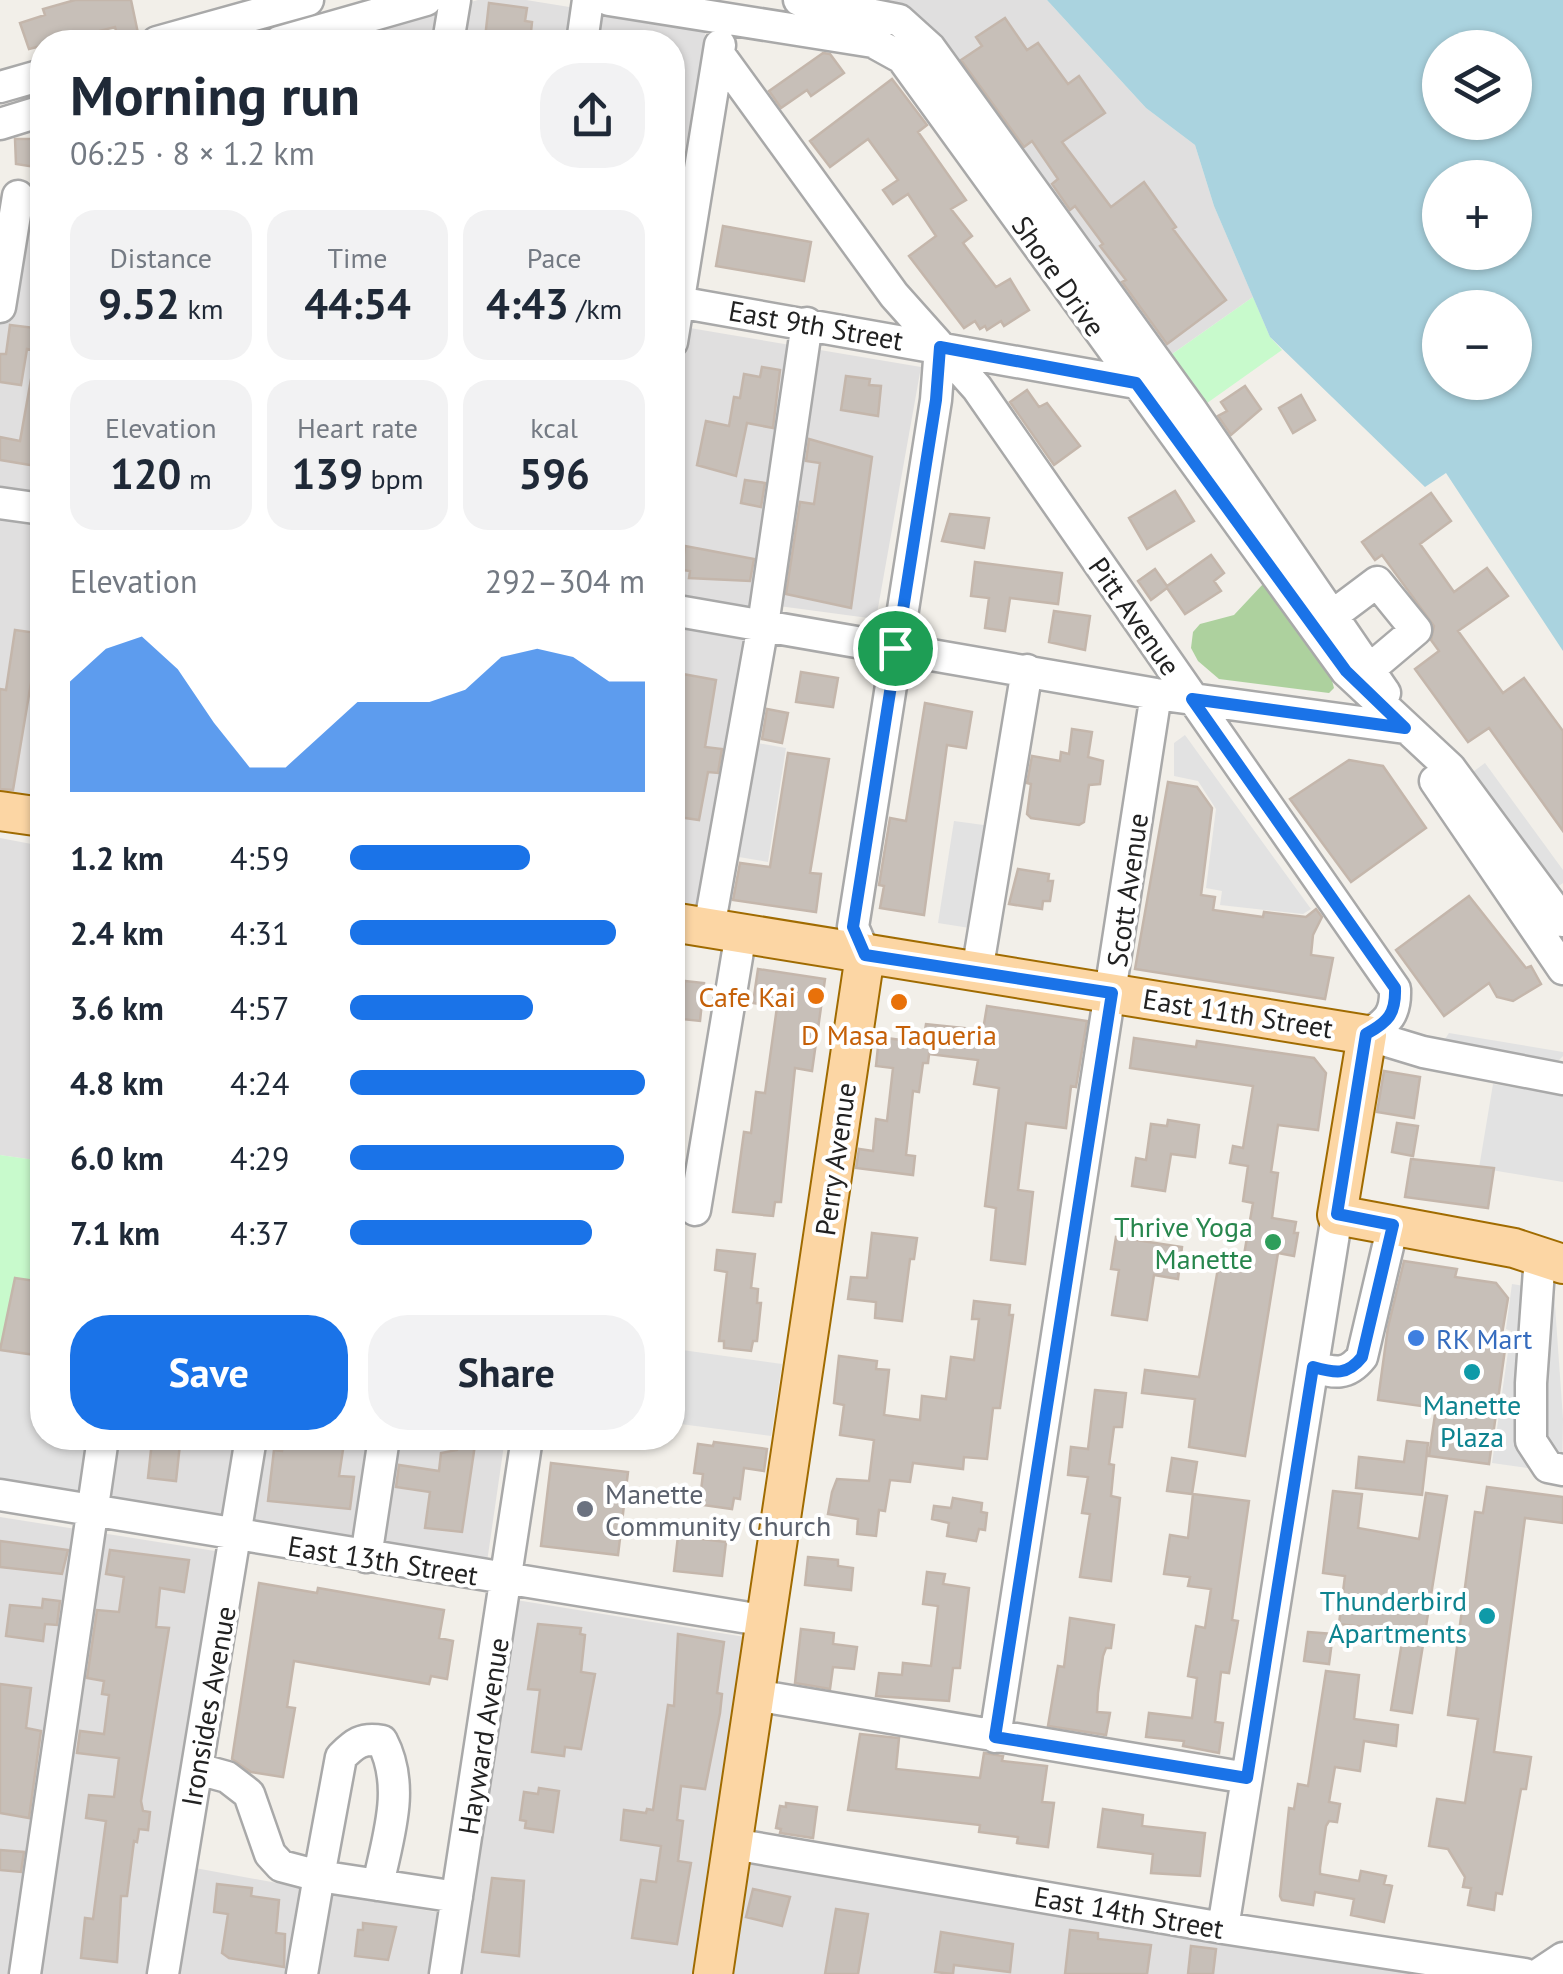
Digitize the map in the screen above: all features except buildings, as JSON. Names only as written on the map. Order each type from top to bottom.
[{"type":"main road","points":[[0,811],[30,816]]},
{"type":"main road","name":"East 11th Street","points":[[707,928],[1366,1034]]},
{"type":"main road","name":"Perry Avenue","points":[[713,1974],[865,955]]},
{"type":"main road","points":[[1366,1034],[1337,1214],[1545,1251]]},
{"type":"street","points":[[200,30],[308,0]]},
{"type":"street","points":[[321,30],[426,0]]},
{"type":"street","points":[[450,30],[455,0]]},
{"type":"street","points":[[584,30],[588,0]]},
{"type":"street","name":"Shore Drive","points":[[608,0],[873,42],[902,58],[1346,671],[1450,768],[1563,921]]},
{"type":"street","name":"Shore Drive","points":[[799,0],[899,20],[930,48],[1371,668],[1438,785],[1563,969]]},
{"type":"street","points":[[685,249],[725,18]]},
{"type":"street","name":"Pitt Avenue","points":[[719,54],[894,296],[978,388],[1395,988],[1396,1008],[1386,1024],[1366,1034]]},
{"type":"street","points":[[0,87],[30,78]]},
{"type":"street","points":[[0,124],[30,115]]},
{"type":"street","points":[[0,307],[20,197]]},
{"type":"street","name":"East 9th Street","points":[[685,302],[1136,383]]},
{"type":"street","points":[[696,1210],[707,928],[763,625],[808,323]]},
{"type":"street","name":"Perry Avenue","points":[[865,955],[853,927],[936,400],[940,347]]},
{"type":"street","points":[[0,503],[30,507]]},
{"type":"street","points":[[1333,614],[1377,582],[1416,630],[1371,668]]},
{"type":"street","points":[[685,612],[1156,694],[1405,728]]},
{"type":"street","points":[[976,972],[1027,670]]},
{"type":"street","name":"Scott Avenue","points":[[995,1737],[1156,694]]},
{"type":"street","name":"East 11th Street","points":[[1366,1034],[1423,1052],[1563,1079]]},
{"type":"street","points":[[1223,1928],[1337,1214]]},
{"type":"street","points":[[1313,1367],[1342,1373],[1362,1357],[1393,1225]]},
{"type":"street","points":[[1545,1251],[1531,1384],[1531,1441],[1548,1468],[1563,1470]]},
{"type":"street","points":[[25,1974],[101,1450]]},
{"type":"street","name":"Ironsides Avenue","points":[[163,1974],[249,1450]]},
{"type":"street","points":[[366,1557],[382,1450]]},
{"type":"street","name":"Hayward Avenue","points":[[445,1974],[525,1450]]},
{"type":"street","name":"East 13th Street","points":[[0,1495],[237,1537],[767,1621]]},
{"type":"street","points":[[756,1695],[1247,1778]]},
{"type":"street","points":[[302,1974],[340,1757],[353,1744],[368,1738],[382,1740],[392,1760],[396,1784],[378,1885]]},
{"type":"street","points":[[198,1769],[227,1778],[250,1794],[270,1854],[281,1866],[319,1876],[457,1896]]},
{"type":"street","name":"East 14th Street","points":[[734,1844],[1223,1928],[1525,1974]]},
{"type":"street","points":[[1539,1974],[1563,1958]]},
{"type":"shaded area","points":[[478,0],[526,0],[706,29],[685,151],[685,30],[371,30]]},
{"type":"shaded area","points":[[801,0],[1047,0],[1146,108],[1195,145],[1214,206],[1253,297],[1165,359],[920,22]]},
{"type":"shaded area","points":[[0,214],[30,219],[30,803],[0,799]]},
{"type":"shaded area","points":[[685,327],[921,367],[876,619],[756,603],[704,908],[685,904]]},
{"type":"shaded area","points":[[1185,735],[1311,909],[1303,914],[1220,905],[1222,891],[1206,888],[1216,809],[1198,781],[1174,776],[1174,743]]},
{"type":"shaded area","points":[[746,741],[786,748],[768,862],[727,855]]},
{"type":"shaded area","points":[[1485,763],[1563,870],[1563,883],[1550,892],[1466,777]]},
{"type":"shaded area","points":[[954,821],[991,826],[976,929],[938,923]]},
{"type":"shaded area","points":[[0,838],[30,844],[30,1159],[0,1155]]},
{"type":"shaded area","points":[[1449,1033],[1563,1052],[1563,1056],[1556,1063],[1441,1045]]},
{"type":"shaded area","points":[[1493,1084],[1563,1095],[1563,1182],[1479,1168]]},
{"type":"shaded area","points":[[1512,1284],[1554,1291],[1563,1419],[1562,1473],[1492,1463],[1511,1331],[1506,1329]]},
{"type":"shaded area","points":[[0,1350],[30,1354],[30,1450],[101,1450],[92,1510],[0,1495]]},
{"type":"shaded area","points":[[685,1350],[782,1364],[771,1436],[685,1425]]},
{"type":"shaded area","points":[[112,1450],[503,1450],[487,1562],[104,1498]]},
{"type":"shaded area","points":[[0,1517],[215,1551],[168,1863],[468,1918],[516,1600],[745,1637],[693,1974],[0,1974]]},
{"type":"shaded area","points":[[745,1862],[1443,1974],[729,1974]]},
{"type":"green space","points":[[1253,297],[1270,337],[1282,350],[1193,413],[1158,364]]},
{"type":"green space","points":[[1263,584],[1277,592],[1330,673],[1334,688],[1329,693],[1219,679],[1198,661],[1191,648],[1193,632],[1200,624],[1234,615]]},
{"type":"green space","points":[[0,1155],[30,1159],[30,1450],[33,1450],[0,1495]]},
{"type":"water","points":[[1047,0],[1563,0],[1563,651],[1446,473],[1425,487],[1270,337],[1214,206],[1195,145],[1146,108]]},
{"type":"place","name":"Cafe Kai","points":[[816,996]]},
{"type":"place","name":"D Masa Taqueria","points":[[899,1002]]},
{"type":"place","name":"Thrive Yoga Manette","points":[[1273,1242]]},
{"type":"place","name":"RK Mart","points":[[1416,1338]]},
{"type":"place","name":"Manette Plaza","points":[[1472,1372]]},
{"type":"place","name":"Manette Community Church","points":[[585,1509]]},
{"type":"place","name":"Thunderbird Apartments","points":[[1487,1616]]},
{"type":"route","points":[[940,347],[1136,383],[1346,671],[1405,728],[1192,699],[1395,988],[1396,1008],[1386,1024],[1366,1034],[1337,1214],[1393,1225],[1388,1252],[1362,1357],[1342,1373],[1313,1367],[1247,1778],[995,1737],[1112,993],[865,955],[853,927],[895,648],[936,400],[940,347]]}]
